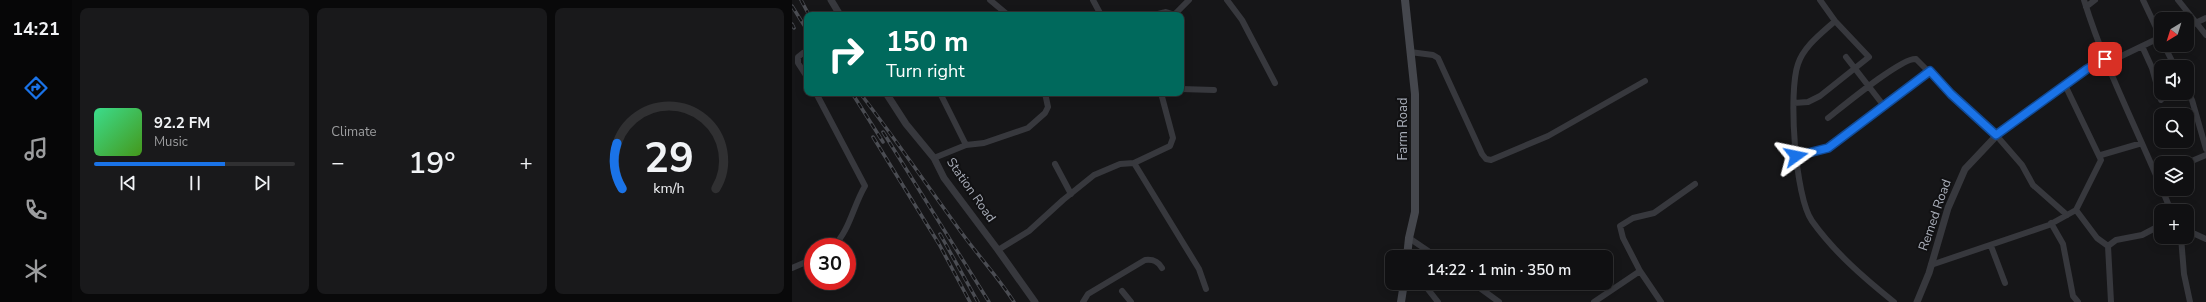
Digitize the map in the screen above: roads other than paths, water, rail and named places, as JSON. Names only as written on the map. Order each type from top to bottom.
[{"type":"main road","name":"Farm Road","points":[[1405,0],[1415,94],[1415,212],[1408,250]]},
{"type":"main road","points":[[1401,302],[1403,290]]},
{"type":"street","points":[[831,0],[838,12]]},
{"type":"street","points":[[990,0],[1004,12]]},
{"type":"street","points":[[1093,0],[1099,12]]},
{"type":"street","points":[[1177,12],[1189,0]]},
{"type":"street","points":[[1227,0],[1242,20],[1275,83]]},
{"type":"street","points":[[1794,103],[1814,100],[1855,70],[1869,57],[1835,21],[1820,0]]},
{"type":"street","points":[[2095,0],[2085,3],[2106,61],[2142,143],[2154,165]]},
{"type":"street","points":[[2143,0],[2154,23]]},
{"type":"street","points":[[2178,0],[2206,35]]},
{"type":"street","points":[[2194,24],[2206,18]]},
{"type":"street","points":[[1835,21],[1811,43],[1798,62],[1795,76],[1794,103],[1796,156],[1802,198],[1811,220],[1836,250],[1860,274],[1894,302]]},
{"type":"street","points":[[2106,61],[2154,40]]},
{"type":"street","points":[[2142,46],[2154,76]]},
{"type":"street","points":[[1410,52],[1433,55],[1438,58],[1482,154],[1486,159],[1490,160],[1548,136],[1645,81]]},
{"type":"street","points":[[803,53],[798,57],[798,63],[804,72]]},
{"type":"street","points":[[1846,57],[1884,106]]},
{"type":"street","points":[[1828,118],[1868,87],[1911,58],[1916,59],[1930,71],[1951,94],[1996,135],[2022,165],[2033,185],[2067,215]]},
{"type":"street","name":"Remed Road","points":[[1917,302],[1931,265],[1943,222],[1958,182],[1965,169],[1976,155],[1996,135],[2087,69],[2106,61]]},
{"type":"street","points":[[1796,156],[1828,148],[1930,71]]},
{"type":"street","points":[[1931,265],[1991,246],[2051,223],[2076,210],[2100,165],[2100,155],[2065,86]]},
{"type":"street","points":[[1184,89],[1214,90]]},
{"type":"street","points":[[818,96],[865,186],[857,198],[853,214],[841,238]]},
{"type":"street","name":"Station Road","points":[[888,96],[906,124],[934,158],[944,178],[1035,302]]},
{"type":"street","points":[[942,96],[966,145]]},
{"type":"street","points":[[934,158],[966,145],[984,143],[1028,128],[1045,113],[1048,107],[1046,96]]},
{"type":"street","points":[[998,250],[1030,231],[1071,194],[1103,170],[1120,164],[1134,163],[1170,146],[1173,138],[1162,96]]},
{"type":"street","points":[[2192,100],[2206,149]]},
{"type":"street","points":[[2100,155],[2142,143]]},
{"type":"street","points":[[2194,160],[2206,155]]},
{"type":"street","points":[[1134,163],[1198,269],[1206,288]]},
{"type":"street","points":[[1055,164],[1071,194]]},
{"type":"street","points":[[1662,302],[1640,271],[1623,238],[1620,226],[1633,218],[1654,213],[1695,184]]},
{"type":"street","points":[[2076,210],[2097,238],[2108,246]]},
{"type":"street","points":[[2051,223],[2063,244],[2073,296],[2078,302]]},
{"type":"street","points":[[2108,246],[2116,240],[2142,235],[2154,229]]},
{"type":"street","points":[[2194,234],[2206,239]]},
{"type":"street","points":[[1409,238],[1427,250]]},
{"type":"street","points":[[2181,244],[2190,302]]},
{"type":"street","points":[[1991,246],[2005,283]]},
{"type":"street","points":[[2108,246],[2111,302]]},
{"type":"street","points":[[1083,302],[1088,294],[1145,260],[1152,259],[1160,264],[1162,268]]},
{"type":"street","points":[[792,268],[804,263]]},
{"type":"street","points":[[1594,302],[1640,271]]},
{"type":"street","points":[[1429,290],[1438,302]]},
{"type":"street","points":[[1483,290],[1499,302]]},
{"type":"street","points":[[1122,291],[1131,302]]},
{"type":"railway","points":[[801,0],[807,12]]},
{"type":"railway","points":[[792,6],[804,25]]},
{"type":"railway","points":[[792,24],[794,28]]},
{"type":"railway","points":[[854,96],[883,142]]},
{"type":"railway","points":[[862,96],[1014,302]]},
{"type":"railway","points":[[883,132],[989,302]]},
{"type":"railway","points":[[873,137],[939,244],[970,302]]},
{"type":"railway","points":[[940,234],[978,302]]}]
